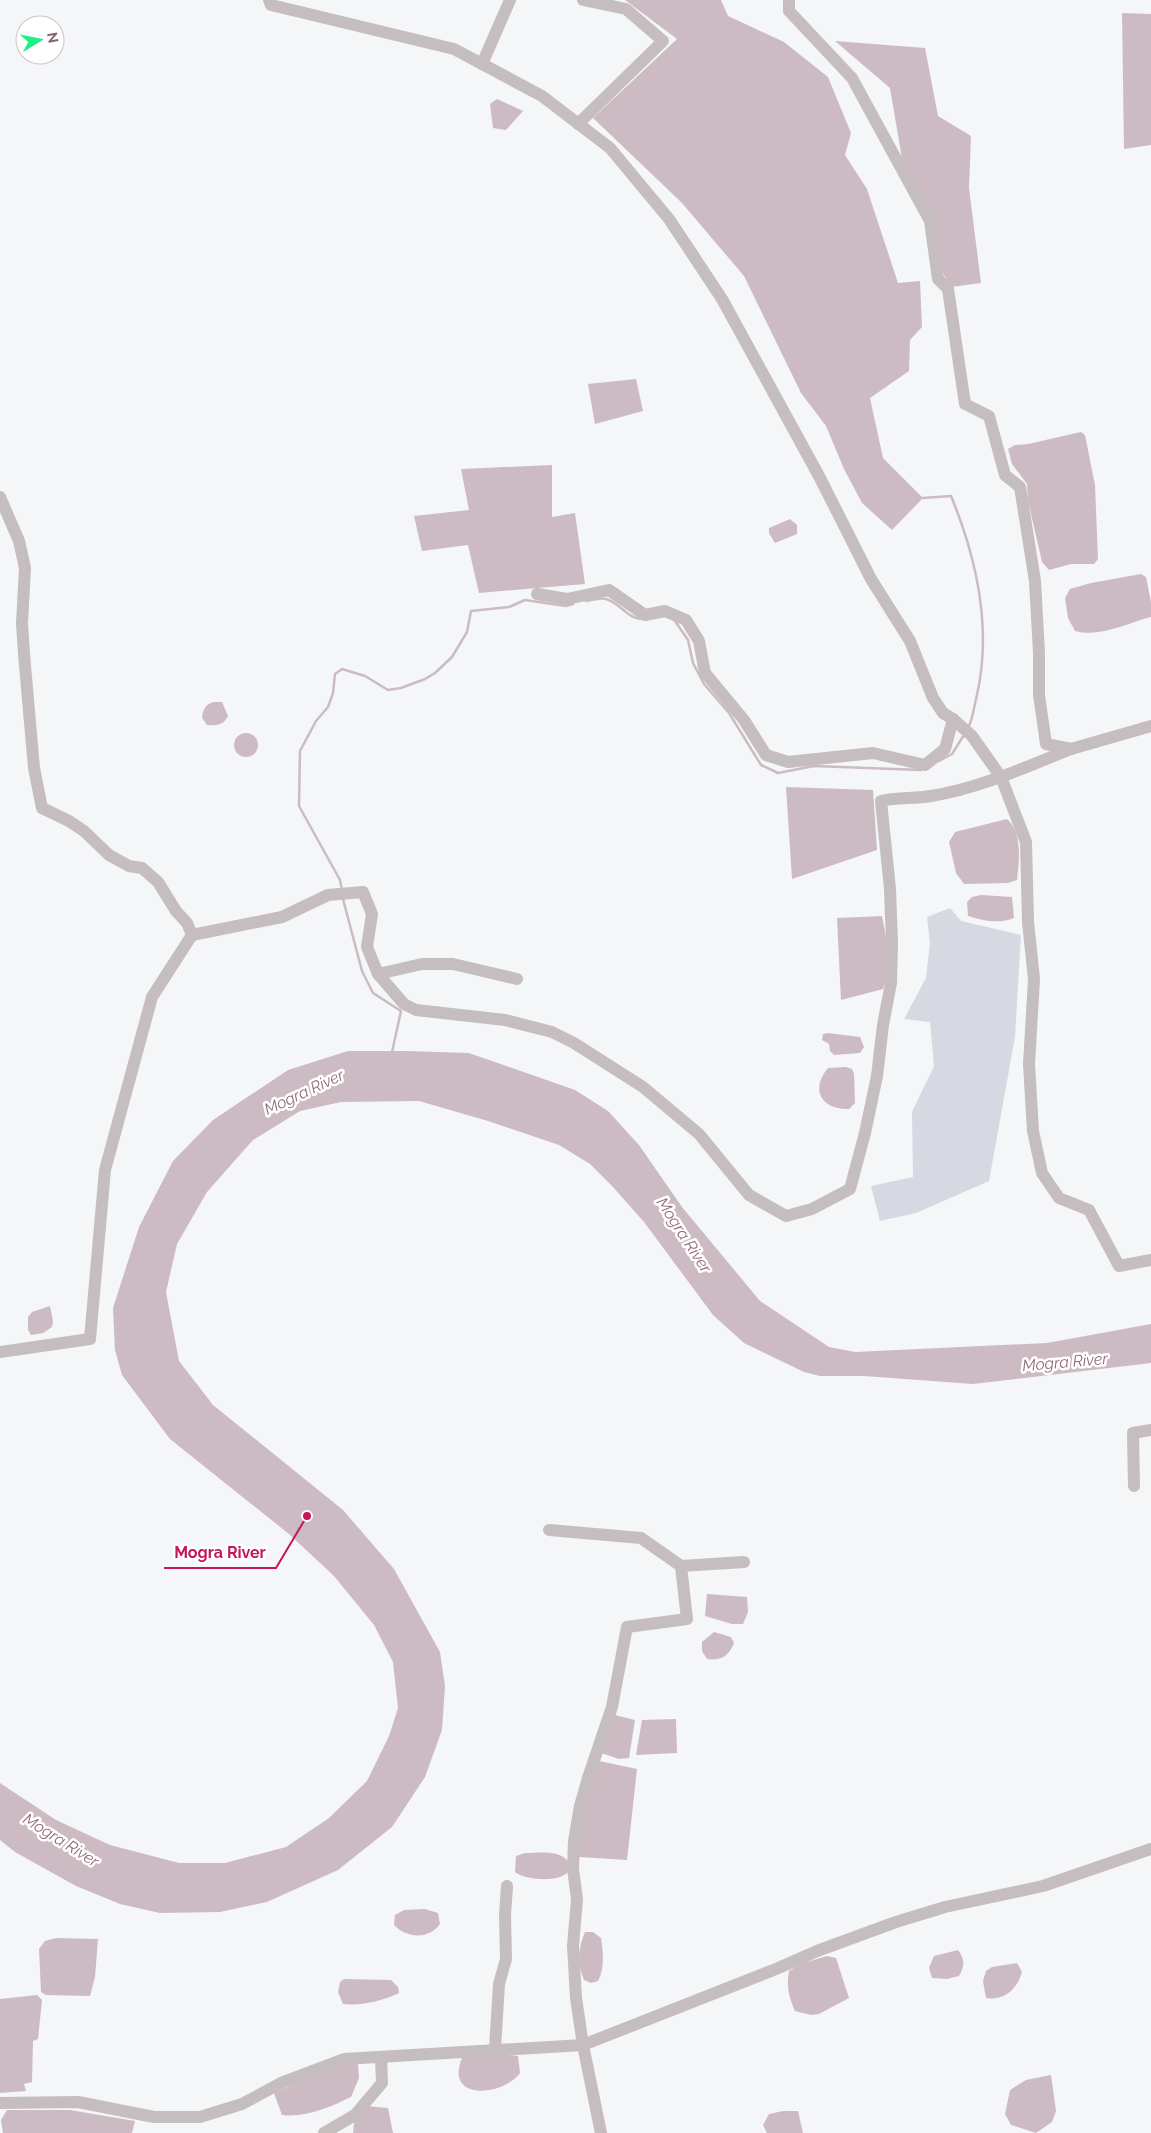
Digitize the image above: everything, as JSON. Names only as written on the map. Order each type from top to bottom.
[{"type":"street","points":[[269,0],[271,5],[454,49],[542,96],[610,148],[669,219],[722,299],[819,476],[871,578],[910,641],[932,698],[943,713],[953,719],[972,736],[1001,778],[1026,842],[1028,922],[1034,979],[1029,1064],[1033,1131],[1042,1173],[1059,1198],[1090,1210],[1119,1266],[1151,1260]]},
{"type":"street","points":[[482,64],[510,0]]},
{"type":"street","points":[[578,124],[662,41],[626,9],[583,0]]},
{"type":"street","points":[[789,0],[790,11],[852,78],[930,221],[938,279],[948,289],[966,404],[989,416],[1005,475],[1020,487],[1035,581],[1039,695],[1046,744],[1071,748]]},
{"type":"street","points":[[0,497],[19,542],[25,568],[22,624],[24,654],[34,768],[42,808],[69,821],[84,831],[108,855],[129,866],[142,868],[158,882],[176,911],[187,923],[192,936]]},
{"type":"street","points":[[537,594],[567,599],[609,590],[645,615],[665,611],[686,620],[699,641],[705,673],[744,720],[766,755],[788,762],[873,753],[925,765],[946,749],[953,719]]},
{"type":"street","points":[[0,1352],[90,1339],[105,1170],[152,997],[192,936],[282,918],[328,895],[363,892],[372,914],[367,948],[378,974],[404,1004],[416,1010],[505,1020],[552,1032],[574,1043],[643,1087],[698,1134],[748,1195],[786,1216],[812,1209],[850,1189],[865,1133],[877,1076],[883,1025],[891,983],[890,889],[881,800],[899,797],[931,796],[1001,778],[1071,748],[1151,726]]},
{"type":"street","points":[[378,974],[422,964],[453,964],[517,980]]},
{"type":"street","points":[[1134,1486],[1133,1433],[1151,1430]]},
{"type":"street","points":[[549,1530],[641,1538],[681,1566],[744,1562]]},
{"type":"street","points":[[601,2133],[582,2045],[573,1946],[577,1899],[573,1869],[574,1841],[580,1806],[599,1742],[612,1708],[627,1627],[687,1619],[681,1566]]},
{"type":"street","points":[[0,2103],[78,2102],[154,2117],[200,2117],[242,2104],[283,2082],[344,2059],[582,2045],[817,1951],[896,1922],[945,1907],[1043,1886],[1151,1849]]},
{"type":"street","points":[[495,2049],[499,1984],[506,1959],[505,1915],[507,1886]]},
{"type":"street","points":[[324,2133],[355,2115],[382,2083],[381,2057]]},
{"type":"shaded area","points":[[950,908],[961,921],[1021,935],[1015,1037],[989,1181],[916,1213],[880,1221],[871,1186],[913,1177],[912,1112],[934,1066],[930,1022],[904,1019],[926,978],[930,943],[927,917]]},
{"type":"water","points":[[625,0],[721,0],[728,16],[784,42],[828,77],[851,133],[845,155],[867,189],[898,283],[920,281],[922,327],[910,340],[909,371],[870,398],[883,458],[923,498],[892,530],[862,503],[844,469],[826,426],[801,393],[744,276],[682,203],[593,118],[677,39]]},
{"type":"water","points":[[1122,13],[1151,14],[1151,145],[1124,149]]},
{"type":"water","points":[[835,41],[925,48],[938,116],[971,136],[969,188],[981,283],[951,287],[944,275],[902,159],[890,88]]},
{"type":"water","points":[[497,99],[523,111],[506,130],[493,128],[490,104]]},
{"type":"water","points":[[636,379],[643,411],[595,424],[588,384]]},
{"type":"water","points":[[1081,432],[1085,435],[1095,485],[1098,559],[1094,564],[1071,564],[1049,570],[1042,562],[1028,501],[1027,484],[1012,464],[1008,449],[1015,445],[1028,444]]},
{"type":"water","points":[[552,465],[552,517],[575,513],[585,584],[479,593],[468,545],[422,551],[414,516],[469,510],[461,469]]},
{"type":"water","points":[[790,519],[797,525],[797,534],[775,543],[769,533],[769,528]]},
{"type":"water","points":[[1141,574],[1146,577],[1151,602],[1151,617],[1094,633],[1075,631],[1068,618],[1065,598],[1070,589],[1091,583]]},
{"type":"water","points":[[222,702],[228,716],[219,724],[207,725],[202,718],[203,712],[208,704]]},
{"type":"water","points":[[246,733],[251,734],[257,740],[257,750],[251,756],[246,757],[241,756],[235,750],[234,745],[235,740],[241,734]]},
{"type":"water","points":[[786,787],[873,790],[877,850],[792,879]]},
{"type":"water","points":[[1007,819],[1016,832],[1018,839],[1017,880],[1008,883],[964,884],[956,873],[949,842],[955,832]]},
{"type":"water","points":[[981,895],[1012,897],[1014,918],[1003,921],[991,921],[968,916],[967,902],[972,897]]},
{"type":"water","points":[[882,916],[891,964],[883,989],[841,1000],[837,918]]},
{"type":"water","points":[[823,1034],[860,1037],[864,1047],[860,1053],[834,1055],[830,1051],[829,1044],[822,1040]]},
{"type":"water","points":[[348,1051],[469,1053],[575,1090],[608,1111],[639,1145],[682,1207],[760,1301],[829,1347],[855,1352],[1047,1343],[1151,1324],[1151,1363],[973,1384],[864,1376],[820,1376],[804,1372],[744,1343],[713,1315],[644,1222],[613,1187],[590,1164],[559,1145],[488,1121],[419,1101],[341,1102],[300,1111],[253,1140],[207,1192],[177,1244],[166,1292],[179,1361],[213,1405],[343,1510],[394,1569],[440,1652],[445,1686],[442,1730],[425,1777],[392,1827],[338,1870],[267,1902],[220,1912],[160,1913],[120,1904],[76,1886],[15,1852],[0,1840],[0,1783],[56,1820],[110,1845],[179,1863],[225,1863],[286,1847],[329,1818],[367,1781],[389,1736],[398,1708],[393,1662],[374,1625],[334,1576],[289,1534],[170,1439],[122,1375],[115,1350],[113,1308],[139,1227],[173,1161],[213,1120],[288,1070]]},
{"type":"water","points":[[846,1067],[852,1069],[854,1074],[855,1103],[849,1109],[831,1106],[821,1097],[819,1090],[820,1083],[828,1068]]},
{"type":"water","points":[[50,1306],[53,1321],[52,1327],[43,1333],[31,1335],[28,1330],[28,1317],[32,1312]]},
{"type":"water","points":[[707,1594],[747,1597],[748,1612],[743,1624],[732,1624],[705,1616]]},
{"type":"water","points":[[714,1632],[731,1637],[734,1643],[724,1657],[707,1659],[702,1651],[702,1642]]},
{"type":"water","points":[[615,1715],[635,1720],[629,1758],[619,1759],[601,1753]]},
{"type":"water","points":[[676,1719],[677,1753],[636,1755],[642,1720]]},
{"type":"water","points":[[599,1761],[637,1769],[627,1860],[579,1857],[579,1826]]},
{"type":"water","points":[[525,1853],[556,1854],[566,1859],[570,1864],[569,1870],[564,1875],[550,1879],[520,1875],[515,1872],[516,1856]]},
{"type":"water","points":[[425,1909],[438,1913],[440,1924],[430,1933],[411,1935],[394,1925],[395,1915],[404,1910]]},
{"type":"water","points":[[585,1932],[593,1932],[601,1938],[602,1943],[602,1971],[598,1981],[591,1983],[584,1980],[579,1962],[581,1944]]},
{"type":"water","points":[[56,1938],[98,1939],[95,1977],[90,1996],[46,1995],[41,1992],[39,1949],[45,1941]]},
{"type":"water","points":[[958,1950],[963,1963],[959,1976],[947,1979],[932,1978],[929,1968],[934,1956]]},
{"type":"water","points":[[827,1956],[836,1958],[849,1998],[819,2014],[811,2015],[795,2011],[789,1991],[789,1971],[800,1964]]},
{"type":"water","points":[[1017,1963],[1022,1972],[1017,1984],[1004,1996],[986,1998],[983,1981],[986,1971],[992,1967]]},
{"type":"water","points":[[344,1979],[391,1980],[398,1987],[399,1993],[372,2002],[343,2004],[338,1992],[340,1982]]},
{"type":"water","points":[[37,1995],[42,2000],[38,2039],[33,2041],[32,2082],[24,2084],[26,2091],[0,2093],[0,1999]]},
{"type":"water","points":[[488,2053],[518,2056],[520,2073],[512,2081],[501,2087],[478,2091],[468,2088],[461,2082],[459,2072],[462,2058]]},
{"type":"water","points":[[341,2062],[358,2064],[359,2078],[351,2097],[309,2113],[282,2115],[274,2093]]},
{"type":"water","points":[[1051,2075],[1056,2111],[1052,2122],[1036,2133],[1011,2125],[1005,2114],[1010,2090],[1026,2080]]},
{"type":"water","points":[[366,2106],[388,2108],[393,2133],[353,2133],[355,2115]]},
{"type":"water","points":[[7,2110],[70,2110],[135,2121],[132,2133],[3,2133],[1,2120]]},
{"type":"water","points":[[783,2111],[798,2111],[803,2133],[767,2133],[763,2125],[769,2114]]},
{"type":"waterway","points":[[923,498],[951,496],[975,569],[982,619],[983,644],[977,695],[968,728]]},
{"type":"waterway","points":[[586,601],[604,598],[632,616],[641,619]]},
{"type":"waterway","points":[[342,891],[340,880],[299,806],[300,751],[316,721],[328,707],[333,693],[335,674],[342,669],[365,676],[388,690],[401,688],[435,673],[452,657],[467,632],[471,611],[509,607],[525,600],[566,606],[573,604]]},
{"type":"waterway","points":[[675,621],[688,640],[693,663],[704,684],[729,713],[761,765],[778,773],[814,766],[921,770]]},
{"type":"waterway","points":[[939,761],[952,754],[964,735]]},
{"type":"waterway","points":[[343,899],[362,971],[373,993],[401,1011],[392,1052]]},
{"type":"place","name":"Mogra River","points":[[307,1516]]}]
